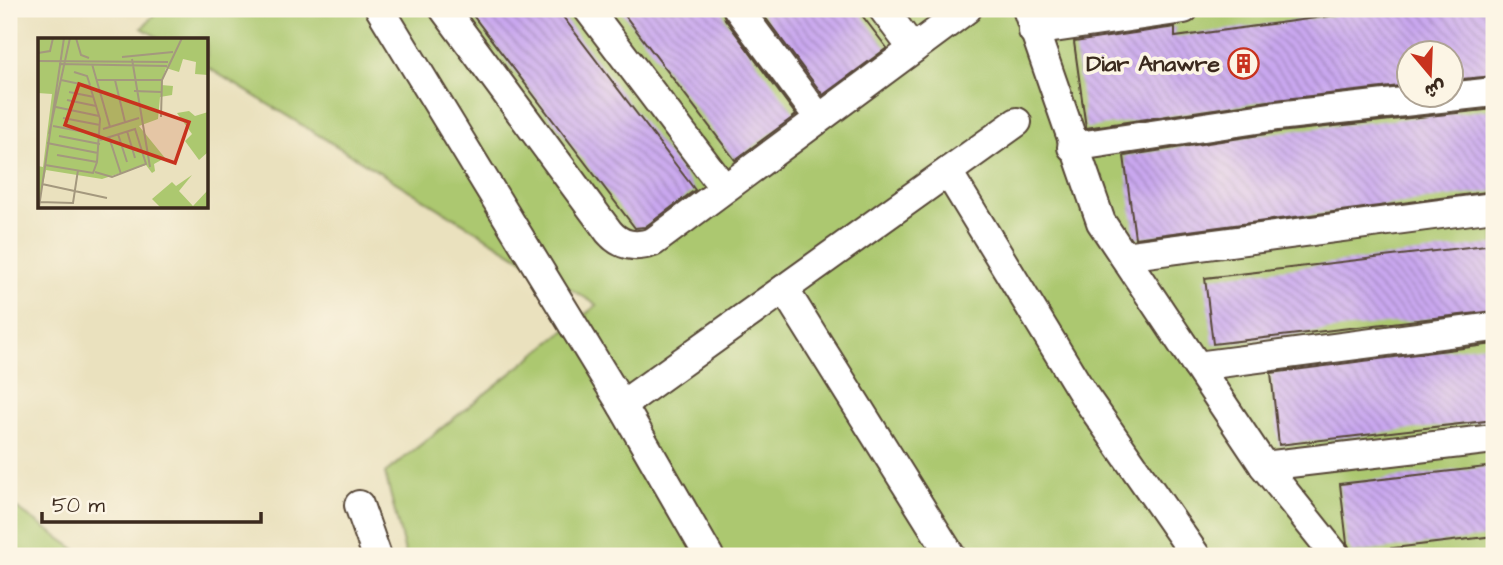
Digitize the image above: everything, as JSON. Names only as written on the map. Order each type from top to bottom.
[{"type":"street","points":[[380,9],[622,405],[709,556]]},
{"type":"street","points":[[444,9],[615,239],[632,246],[653,242],[967,9]]},
{"type":"street","points":[[588,9],[723,188]]},
{"type":"street","points":[[738,9],[819,118]]},
{"type":"street","points":[[883,9],[913,49]]},
{"type":"street","points":[[1184,9],[1030,20],[1072,146],[1101,222],[1264,466],[1336,556]]},
{"type":"street","points":[[1072,146],[1277,116],[1494,92]]},
{"type":"street","points":[[622,405],[1017,122]]},
{"type":"street","points":[[948,172],[1084,395],[1196,556]]},
{"type":"street","points":[[1125,256],[1494,207]]},
{"type":"street","points":[[784,289],[951,556]]},
{"type":"street","points":[[1197,366],[1494,327]]},
{"type":"street","points":[[1264,466],[1494,439]]},
{"type":"street","points":[[359,505],[377,556]]},
{"type":"green space","points":[[159,9],[1494,9],[1494,556],[406,556],[385,473],[597,305],[208,68],[208,38],[159,38],[142,28]]},
{"type":"green space","points":[[9,503],[85,556],[9,556]]},
{"type":"building","points":[[468,9],[557,9],[695,190],[645,227],[635,228]]},
{"type":"building","points":[[620,9],[722,9],[725,19],[796,115],[735,160]]},
{"type":"building","points":[[759,9],[857,9],[887,48],[823,95]]},
{"type":"building","name":"Diar Anawre","points":[[1382,9],[1494,9],[1494,76],[1464,79],[1464,38],[1394,38],[1394,87],[1275,100],[1086,128],[1074,42],[1175,27],[1175,37]]},
{"type":"building","points":[[1494,109],[1494,191],[1135,238],[1124,156],[1279,132]]},
{"type":"building","points":[[1494,244],[1494,311],[1213,344],[1205,278]]},
{"type":"building","points":[[1494,344],[1494,420],[1279,445],[1271,373]]},
{"type":"building","points":[[1494,466],[1494,536],[1352,553],[1347,543],[1340,484]]},
{"type":"place","name":"Diar Anawre","points":[[1243,64]]}]
